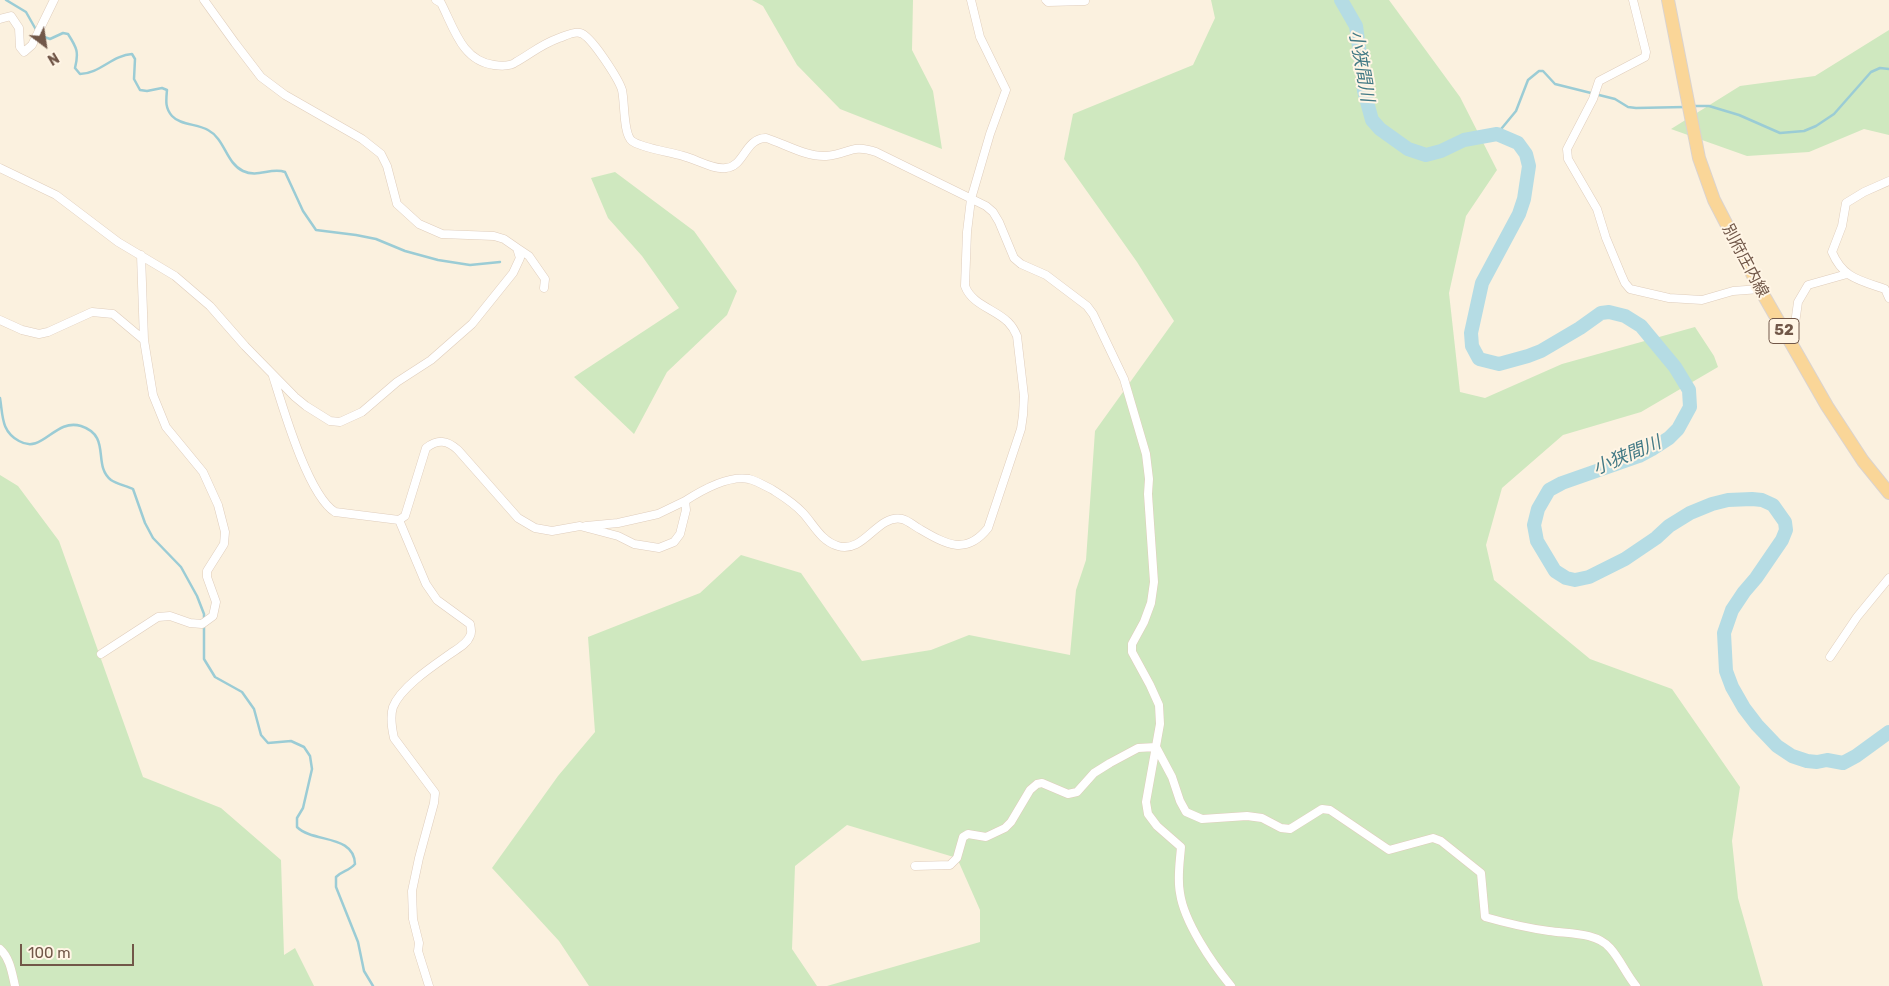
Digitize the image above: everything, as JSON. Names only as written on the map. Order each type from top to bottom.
[{"type":"main road","name":"別府庄内線","points":[[1668,0],[1699,158],[1714,200],[1760,290],[1827,406],[1863,462],[1889,494]]},
{"type":"street","points":[[0,19],[11,16],[19,28],[20,47],[24,52],[32,45],[54,0]]},
{"type":"street","points":[[204,0],[234,43],[261,76],[285,96],[362,140],[381,154],[387,166],[397,204],[419,224],[442,234],[494,236],[504,239],[529,256],[545,279],[544,288]]},
{"type":"street","points":[[436,0],[441,3],[465,51],[476,60],[487,64],[499,66],[514,64],[536,48],[572,33],[581,32],[588,38],[602,57],[621,89],[628,135],[632,142],[640,145],[684,156],[720,168],[728,168],[736,164],[751,144],[759,138],[766,138],[814,155],[828,156],[863,147],[986,206],[993,212],[1014,258],[1021,264],[1046,275],[1087,306],[1093,314],[1124,378],[1146,454],[1149,479],[1148,494],[1153,589],[1151,603],[1144,622],[1132,644],[1132,652],[1159,705],[1160,724],[1146,802],[1148,814],[1181,847],[1179,891],[1184,913],[1231,986]]},
{"type":"street","points":[[273,374],[300,456],[328,508],[335,512],[399,520],[405,516],[426,448],[433,443],[442,441],[449,442],[458,450],[518,518],[535,528],[552,530],[618,523],[658,514],[710,487],[730,480],[747,479],[790,501],[804,514],[822,536],[840,547],[856,544],[887,521],[895,519],[903,519],[946,544],[959,546],[970,544],[988,528],[1021,429],[1024,396],[1017,336],[1013,328],[1008,322],[974,300],[967,293],[965,286],[967,232],[971,198],[990,134],[1006,90],[980,37],[971,0]]},
{"type":"street","points":[[1046,0],[1048,2],[1085,1]]},
{"type":"street","points":[[1633,0],[1646,52],[1645,57],[1599,81],[1593,99],[1567,150],[1568,159],[1597,209],[1606,238],[1625,283],[1630,289],[1669,298],[1702,300],[1733,291],[1760,290]]},
{"type":"street","points":[[0,168],[56,196],[118,242],[175,276],[210,306],[273,374],[306,406],[330,421],[340,422],[362,412],[397,382],[431,360],[472,324],[513,274],[520,258],[517,248]]},
{"type":"street","points":[[1889,181],[1864,192],[1846,203],[1842,226],[1832,252],[1837,264],[1846,274],[1885,289],[1889,298]]},
{"type":"street","points":[[101,654],[158,617],[170,616],[190,623],[202,624],[213,616],[216,602],[206,577],[207,572],[224,544],[224,532],[218,505],[203,472],[166,427],[153,395],[144,340],[141,255]]},
{"type":"street","points":[[1792,345],[1798,302],[1808,285],[1846,274]]},
{"type":"street","points":[[0,320],[22,330],[39,334],[48,332],[92,312],[113,314],[144,340]]},
{"type":"street","points":[[580,526],[618,536],[634,544],[659,548],[674,542],[680,534],[686,510],[685,501]]},
{"type":"street","points":[[399,520],[426,584],[437,600],[470,624],[471,635],[466,642],[433,666],[403,692],[393,707],[392,712],[394,738],[435,793],[434,803],[418,858],[412,891],[413,919],[419,943],[418,951],[428,986]]},
{"type":"street","points":[[1830,657],[1857,617],[1889,578]]},
{"type":"street","points":[[915,866],[950,865],[954,863],[964,836],[968,834],[986,837],[1005,828],[1030,790],[1037,784],[1042,784],[1068,794],[1077,792],[1094,773],[1110,763],[1138,748],[1156,747]]},
{"type":"street","points":[[1156,747],[1172,777],[1186,812],[1202,819],[1247,816],[1262,818],[1281,828],[1290,829],[1322,809],[1330,810],[1388,850],[1433,838],[1441,841],[1464,858],[1481,874],[1485,917],[1507,924],[1550,932],[1563,931],[1597,939],[1610,947],[1636,986]]},
{"type":"street","points":[[0,949],[3,951],[11,968],[15,986]]},
{"type":"green space","points":[[752,0],[913,0],[912,50],[933,91],[942,149],[840,109],[797,65],[763,6]]},
{"type":"green space","points":[[1211,0],[1389,0],[1460,97],[1497,170],[1466,216],[1449,293],[1460,392],[1485,398],[1562,364],[1695,327],[1714,356],[1718,367],[1641,412],[1563,435],[1502,488],[1486,545],[1494,580],[1590,659],[1672,689],[1740,787],[1732,841],[1738,898],[1763,986],[827,986],[980,942],[980,910],[957,858],[847,825],[795,866],[792,949],[817,986],[589,986],[559,941],[492,868],[558,776],[595,732],[588,637],[700,593],[741,555],[801,573],[862,661],[931,650],[969,635],[1070,655],[1076,590],[1086,560],[1095,431],[1174,321],[1137,262],[1064,159],[1073,114],[1193,65],[1215,18]]},
{"type":"green space","points":[[1889,30],[1889,135],[1864,129],[1809,152],[1747,156],[1671,129],[1740,86],[1815,76]]},
{"type":"green space","points":[[615,172],[694,231],[737,291],[727,315],[667,372],[634,434],[574,377],[679,308],[642,256],[608,218],[591,178]]},
{"type":"green space","points":[[0,475],[18,486],[59,541],[143,777],[221,808],[281,860],[284,955],[295,948],[314,986],[0,986]]},
{"type":"waterway","points":[[6,0],[26,12],[39,35],[50,39],[63,33],[68,34],[76,50],[75,68],[80,74],[93,71],[125,55],[132,54],[135,59],[134,79],[140,90],[147,91],[162,88],[167,90],[167,107],[172,116],[175,119],[204,128],[214,134],[233,162],[243,171],[249,173],[285,172],[303,211],[316,230],[376,239],[405,251],[438,260],[470,265],[500,262]]},
{"type":"waterway","name":"小狭間川","points":[[1341,0],[1356,26],[1364,91],[1372,120],[1380,129],[1408,149],[1426,155],[1441,151],[1464,140],[1497,134],[1518,143],[1526,154],[1529,166],[1524,199],[1519,214],[1482,283],[1471,333],[1472,346],[1479,359],[1499,364],[1528,356],[1541,351],[1601,313],[1609,312],[1625,316],[1641,326],[1675,367],[1689,390],[1690,407],[1678,429],[1669,438],[1639,456],[1562,483],[1549,490],[1538,509],[1534,525],[1537,541],[1555,571],[1566,578],[1575,580],[1589,577],[1625,559],[1656,538],[1669,526],[1690,513],[1712,504],[1728,500],[1752,499],[1762,500],[1773,505],[1785,522],[1786,530],[1782,540],[1732,610],[1724,633],[1726,671],[1732,687],[1744,708],[1777,746],[1792,756],[1807,761],[1827,760],[1843,763],[1889,732]]},
{"type":"waterway","points":[[1693,106],[1709,106],[1739,115],[1780,133],[1804,131],[1816,126],[1834,114],[1871,72],[1880,68],[1889,69]]},
{"type":"waterway","points":[[1497,134],[1516,111],[1528,80],[1539,71],[1543,71],[1555,84],[1615,99],[1628,107],[1685,107]]},
{"type":"waterway","points":[[0,398],[6,428],[19,441],[27,444],[35,443],[63,427],[72,425],[81,426],[96,437],[106,474],[111,480],[133,489],[145,523],[153,538],[181,567],[197,596],[204,614],[204,659],[215,677],[242,692],[254,709],[261,735],[268,743],[291,741],[304,747],[310,756],[312,769],[303,808],[297,818],[297,827],[304,832],[340,843],[353,854],[355,864],[336,877],[336,887],[358,942],[364,971],[373,986]]}]
